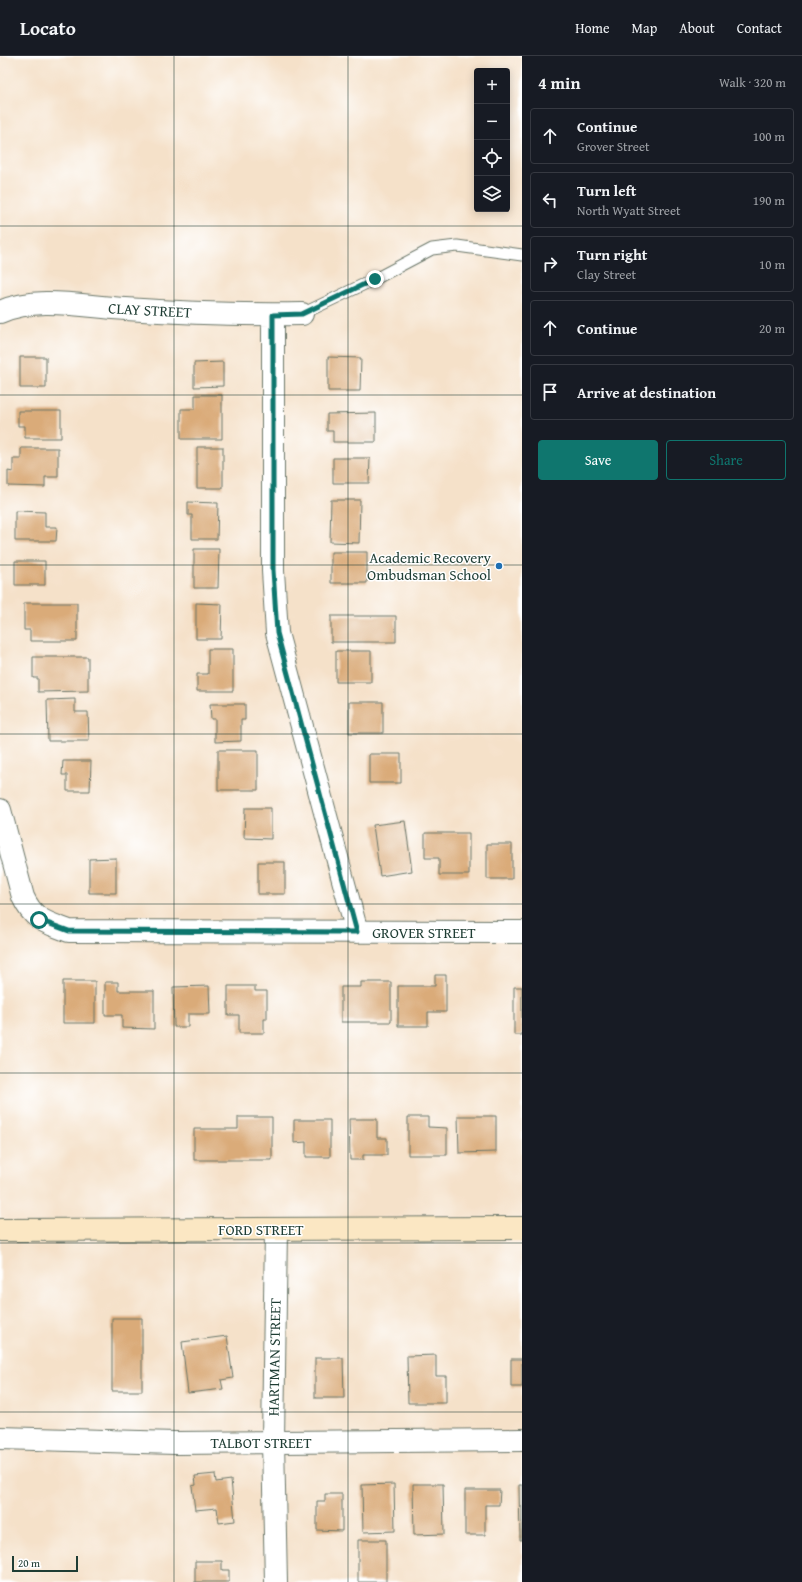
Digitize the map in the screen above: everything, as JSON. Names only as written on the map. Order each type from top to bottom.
[{"type":"main road","name":"FORD STREET","points":[[0,1230],[522,1228]]},
{"type":"street","name":"CLAY STREET","points":[[0,312],[16,305],[38,302],[126,310],[273,315],[302,314]]},
{"type":"street","points":[[273,315],[273,570],[277,633],[357,932]]},
{"type":"street","name":"GROVER STREET","points":[[0,810],[23,897],[28,908],[39,920],[69,931],[522,932]]},
{"type":"street","name":"HARTMAN STREET","points":[[276,1229],[273,1441],[276,1582]]},
{"type":"street","name":"TALBOT STREET","points":[[0,1438],[175,1442],[522,1440]]},
{"type":"lane","points":[[302,314],[375,279],[432,249],[457,246],[522,255]]},
{"type":"building","points":[[20,357],[46,357],[46,388],[20,388]]},
{"type":"building","points":[[328,357],[361,358],[360,391],[328,391]]},
{"type":"building","points":[[223,362],[223,386],[194,387],[194,363]]},
{"type":"building","points":[[195,395],[222,395],[222,439],[181,439],[181,409],[195,409]]},
{"type":"building","points":[[18,411],[61,411],[61,438],[25,438],[25,426],[18,426]]},
{"type":"building","points":[[376,413],[376,442],[333,442],[333,431],[327,431],[327,414]]},
{"type":"building","points":[[197,447],[223,447],[223,488],[197,488]]},
{"type":"building","points":[[21,448],[58,448],[58,477],[45,477],[45,487],[8,486],[8,471],[13,472],[13,459],[21,459]]},
{"type":"building","points":[[333,458],[370,458],[369,483],[333,483]]},
{"type":"building","points":[[331,500],[360,500],[359,543],[330,542]]},
{"type":"building","points":[[188,502],[218,503],[217,539],[192,539],[192,515],[188,515]]},
{"type":"building","points":[[15,511],[45,512],[45,527],[57,527],[56,541],[15,541]]},
{"type":"building","points":[[194,549],[219,549],[218,588],[194,588]]},
{"type":"building","points":[[331,552],[367,552],[367,583],[331,583]]},
{"type":"building","points":[[15,561],[45,561],[45,585],[15,585]]},
{"type":"building","points":[[24,603],[77,603],[77,641],[30,641],[30,630],[24,630]]},
{"type":"building","points":[[196,603],[222,604],[221,639],[196,639]]},
{"type":"building","points":[[331,616],[396,616],[396,642],[331,642]]},
{"type":"building","points":[[208,649],[233,649],[233,691],[197,691],[197,674],[208,674]]},
{"type":"building","points":[[336,651],[371,651],[371,682],[336,682]]},
{"type":"building","points":[[33,657],[88,657],[88,691],[38,692],[38,678],[33,678]]},
{"type":"building","points":[[75,699],[75,712],[88,712],[89,741],[48,741],[47,700]]},
{"type":"building","points":[[349,702],[383,702],[383,733],[349,733]]},
{"type":"building","points":[[210,704],[245,704],[245,720],[241,720],[241,741],[215,742],[215,719],[211,719]]},
{"type":"building","points":[[218,750],[258,750],[258,790],[218,790]]},
{"type":"building","points":[[369,754],[401,754],[401,783],[369,783]]},
{"type":"building","points":[[63,761],[91,761],[90,791],[67,791],[67,775],[62,775]]},
{"type":"building","points":[[245,808],[271,808],[271,839],[244,838]]},
{"type":"building","points":[[405,821],[412,871],[380,876],[373,825]]},
{"type":"building","points":[[425,833],[469,833],[469,875],[439,875],[439,858],[425,858]]},
{"type":"building","points":[[487,844],[512,844],[512,879],[487,879]]},
{"type":"building","points":[[116,858],[116,893],[89,893],[89,859]]},
{"type":"building","points":[[258,862],[285,862],[285,894],[258,894]]},
{"type":"building","points":[[435,975],[446,975],[446,1012],[428,1012],[428,1026],[398,1026],[398,986],[435,986]]},
{"type":"building","points":[[63,981],[95,981],[95,1023],[63,1023]]},
{"type":"building","points":[[105,982],[118,982],[118,991],[154,991],[154,1029],[122,1028],[122,1015],[105,1015]]},
{"type":"building","points":[[361,982],[391,982],[391,1022],[341,1022],[341,987],[361,987]]},
{"type":"building","points":[[209,986],[210,1014],[188,1014],[188,1027],[174,1027],[173,987]]},
{"type":"building","points":[[228,986],[255,986],[255,991],[267,991],[267,1019],[264,1019],[264,1033],[239,1033],[239,1015],[228,1015]]},
{"type":"building","points":[[514,987],[522,987],[522,1035],[514,1035]]},
{"type":"building","points":[[458,1116],[496,1116],[496,1152],[459,1153]]},
{"type":"building","points":[[238,1117],[272,1117],[272,1160],[194,1160],[194,1129],[238,1129]]},
{"type":"building","points":[[408,1117],[428,1117],[428,1127],[447,1128],[447,1155],[408,1155]]},
{"type":"building","points":[[349,1119],[377,1119],[377,1138],[387,1138],[387,1155],[363,1155],[363,1160],[350,1160]]},
{"type":"building","points":[[294,1120],[330,1120],[330,1157],[306,1157],[306,1142],[294,1143]]},
{"type":"building","points":[[112,1318],[142,1318],[142,1391],[112,1391]]},
{"type":"building","points":[[227,1336],[233,1378],[221,1380],[223,1389],[188,1393],[182,1342]]},
{"type":"building","points":[[436,1355],[436,1376],[446,1376],[446,1403],[408,1403],[407,1356]]},
{"type":"building","points":[[315,1358],[343,1358],[344,1398],[315,1398]]},
{"type":"building","points":[[511,1359],[522,1359],[522,1387],[511,1387]]},
{"type":"building","points":[[215,1474],[216,1482],[231,1480],[235,1521],[219,1523],[217,1508],[195,1510],[192,1486],[196,1485],[195,1476]]},
{"type":"building","points":[[394,1484],[395,1531],[363,1532],[362,1485]]},
{"type":"building","points":[[413,1484],[443,1484],[444,1534],[414,1535]]},
{"type":"building","points":[[519,1485],[522,1485],[522,1540],[520,1540]]},
{"type":"building","points":[[465,1490],[500,1490],[499,1505],[485,1505],[485,1535],[465,1535]]},
{"type":"building","points":[[325,1494],[342,1494],[342,1531],[317,1530],[317,1501],[325,1501]]},
{"type":"building","points":[[358,1540],[386,1540],[386,1582],[358,1582]]},
{"type":"building","points":[[195,1561],[222,1561],[222,1570],[229,1570],[229,1582],[195,1582]]},
{"type":"place","name":"Academic Recovery Ombudsman School","points":[[499,566]]},
{"type":"route","points":[[39,920],[69,931],[357,932],[277,633],[273,570],[273,315],[302,314],[375,279]]}]
